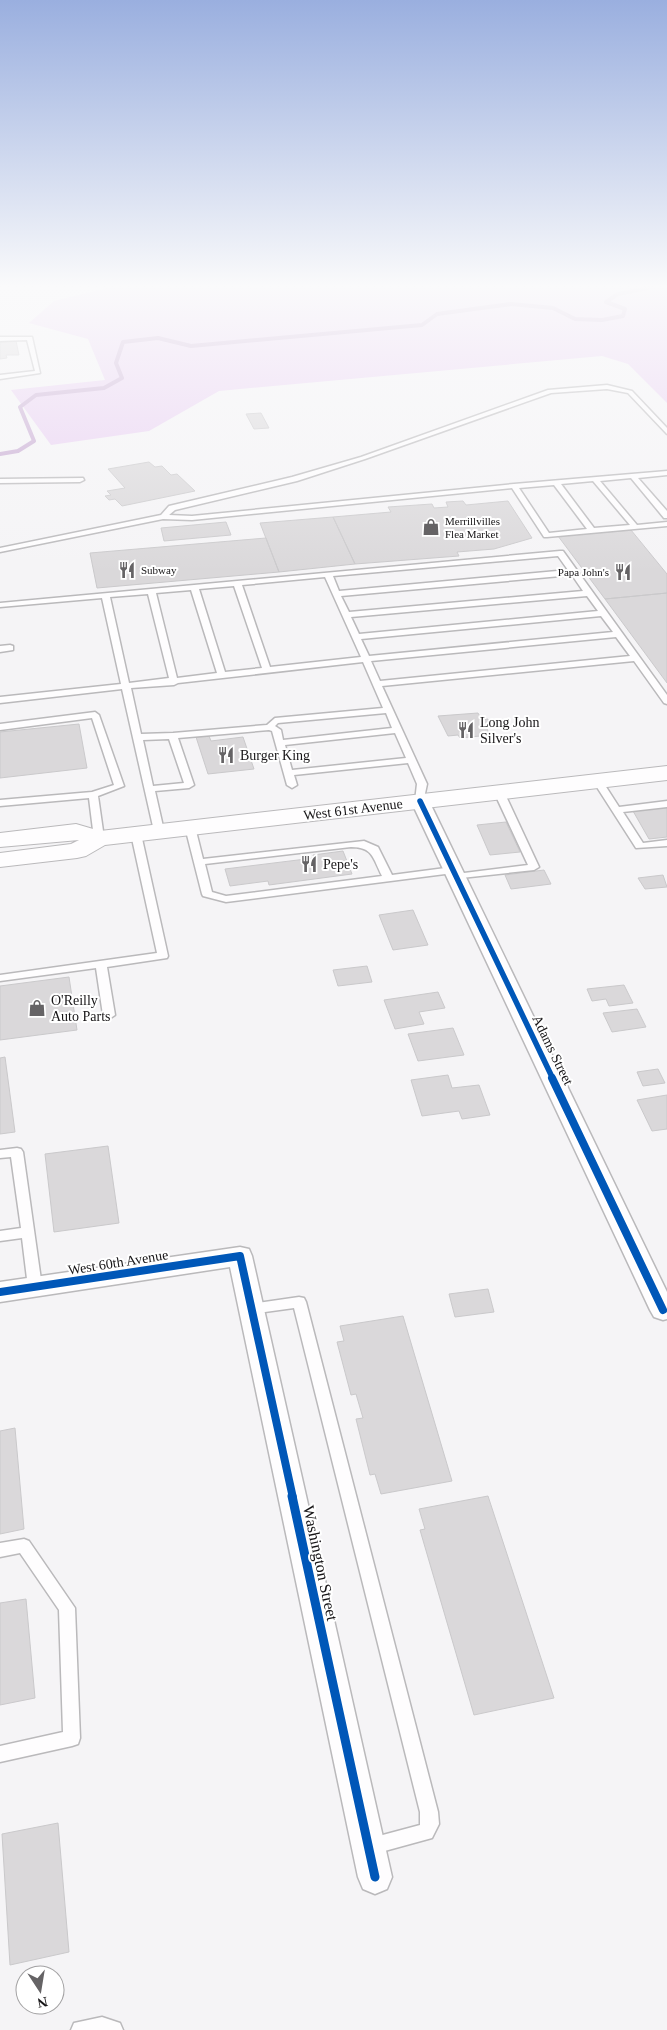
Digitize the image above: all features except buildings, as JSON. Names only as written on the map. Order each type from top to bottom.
[{"type":"main road","name":"West 61st Avenue","points":[[0,860],[77,851],[99,838],[667,773]]},
{"type":"main road","name":"West 61st Avenue","points":[[0,840],[76,831],[99,838]]},
{"type":"street","name":"Adams Street","points":[[420,801],[663,1310]]},
{"type":"street","name":"West 60th Avenue","points":[[0,1292],[240,1256]]},
{"type":"street","name":"Washington Street","points":[[240,1256],[376,1877]]},
{"type":"lane","points":[[163,517],[172,508],[294,479],[363,458],[550,391],[607,387],[630,392],[667,432]]},
{"type":"lane","points":[[0,550],[163,517],[192,518],[667,473]]},
{"type":"lane","points":[[633,476],[667,516]]},
{"type":"lane","points":[[595,479],[635,527]]},
{"type":"lane","points":[[0,481],[80,480]]},
{"type":"lane","points":[[556,483],[592,531]]},
{"type":"lane","points":[[514,486],[547,535],[667,524]]},
{"type":"lane","points":[[0,605],[560,553],[667,701]]},
{"type":"lane","points":[[337,594],[574,572]]},
{"type":"lane","points":[[328,575],[422,784],[420,801]]},
{"type":"lane","points":[[237,583],[267,670]]},
{"type":"lane","points":[[194,587],[222,676]]},
{"type":"lane","points":[[151,591],[174,682]]},
{"type":"lane","points":[[346,616],[589,592]]},
{"type":"lane","points":[[0,978],[163,956],[148,832],[150,789],[105,595]]},
{"type":"lane","points":[[356,637],[604,613]]},
{"type":"lane","points":[[0,700],[366,659],[619,634]]},
{"type":"lane","points":[[0,649],[10,648]]},
{"type":"lane","points":[[378,684],[636,658]]},
{"type":"lane","points":[[270,727],[275,721],[390,710]]},
{"type":"lane","points":[[0,727],[95,715],[119,786],[92,795],[0,802]]},
{"type":"lane","points":[[138,737],[172,736],[270,727],[276,730],[292,784]]},
{"type":"lane","points":[[280,742],[398,730]]},
{"type":"lane","points":[[150,789],[189,785],[172,736]]},
{"type":"lane","points":[[289,773],[412,760]]},
{"type":"lane","points":[[598,781],[640,846],[667,843]]},
{"type":"lane","points":[[190,827],[207,894],[226,899],[388,878],[534,867],[499,792]]},
{"type":"lane","points":[[92,795],[99,838]]},
{"type":"lane","points":[[617,810],[667,804]]},
{"type":"lane","points":[[199,862],[364,844],[374,848],[388,878]]},
{"type":"lane","points":[[101,965],[109,1015]]},
{"type":"lane","points":[[0,1154],[17,1152],[35,1287]]},
{"type":"lane","points":[[0,1236],[27,1232]]},
{"type":"lane","points":[[252,1309],[299,1302],[429,1812],[428,1828],[420,1835],[369,1847]]},
{"type":"lane","points":[[0,1550],[24,1546],[67,1608],[72,1738],[0,1754]]},
{"type":"lane","points":[[80,2030],[102,2026],[113,2030]]},
{"type":"shaded area","points":[[79,383],[309,383],[219,391],[149,431],[51,445],[11,390]]},
{"type":"shaded area","points":[[647,383],[667,383],[667,403]]},
{"type":"waterway","points":[[0,454],[18,451],[34,441],[20,407],[36,395],[104,388],[113,383]]},
{"type":"cycle path","points":[[420,801],[663,1310]]},
{"type":"cycle path","points":[[0,1292],[240,1256],[375,1877]]},
{"type":"place","name":"Merrillvilles Flea Market","points":[[431,527]]},
{"type":"place","name":"Subway","points":[[127,570]]},
{"type":"place","name":"Papa John's","points":[[623,572]]},
{"type":"place","name":"Long John Silver's","points":[[466,730]]},
{"type":"place","name":"Burger King","points":[[226,755]]},
{"type":"place","name":"Pepe's","points":[[309,864]]},
{"type":"place","name":"O'Reilly Auto Parts","points":[[37,1008]]}]
